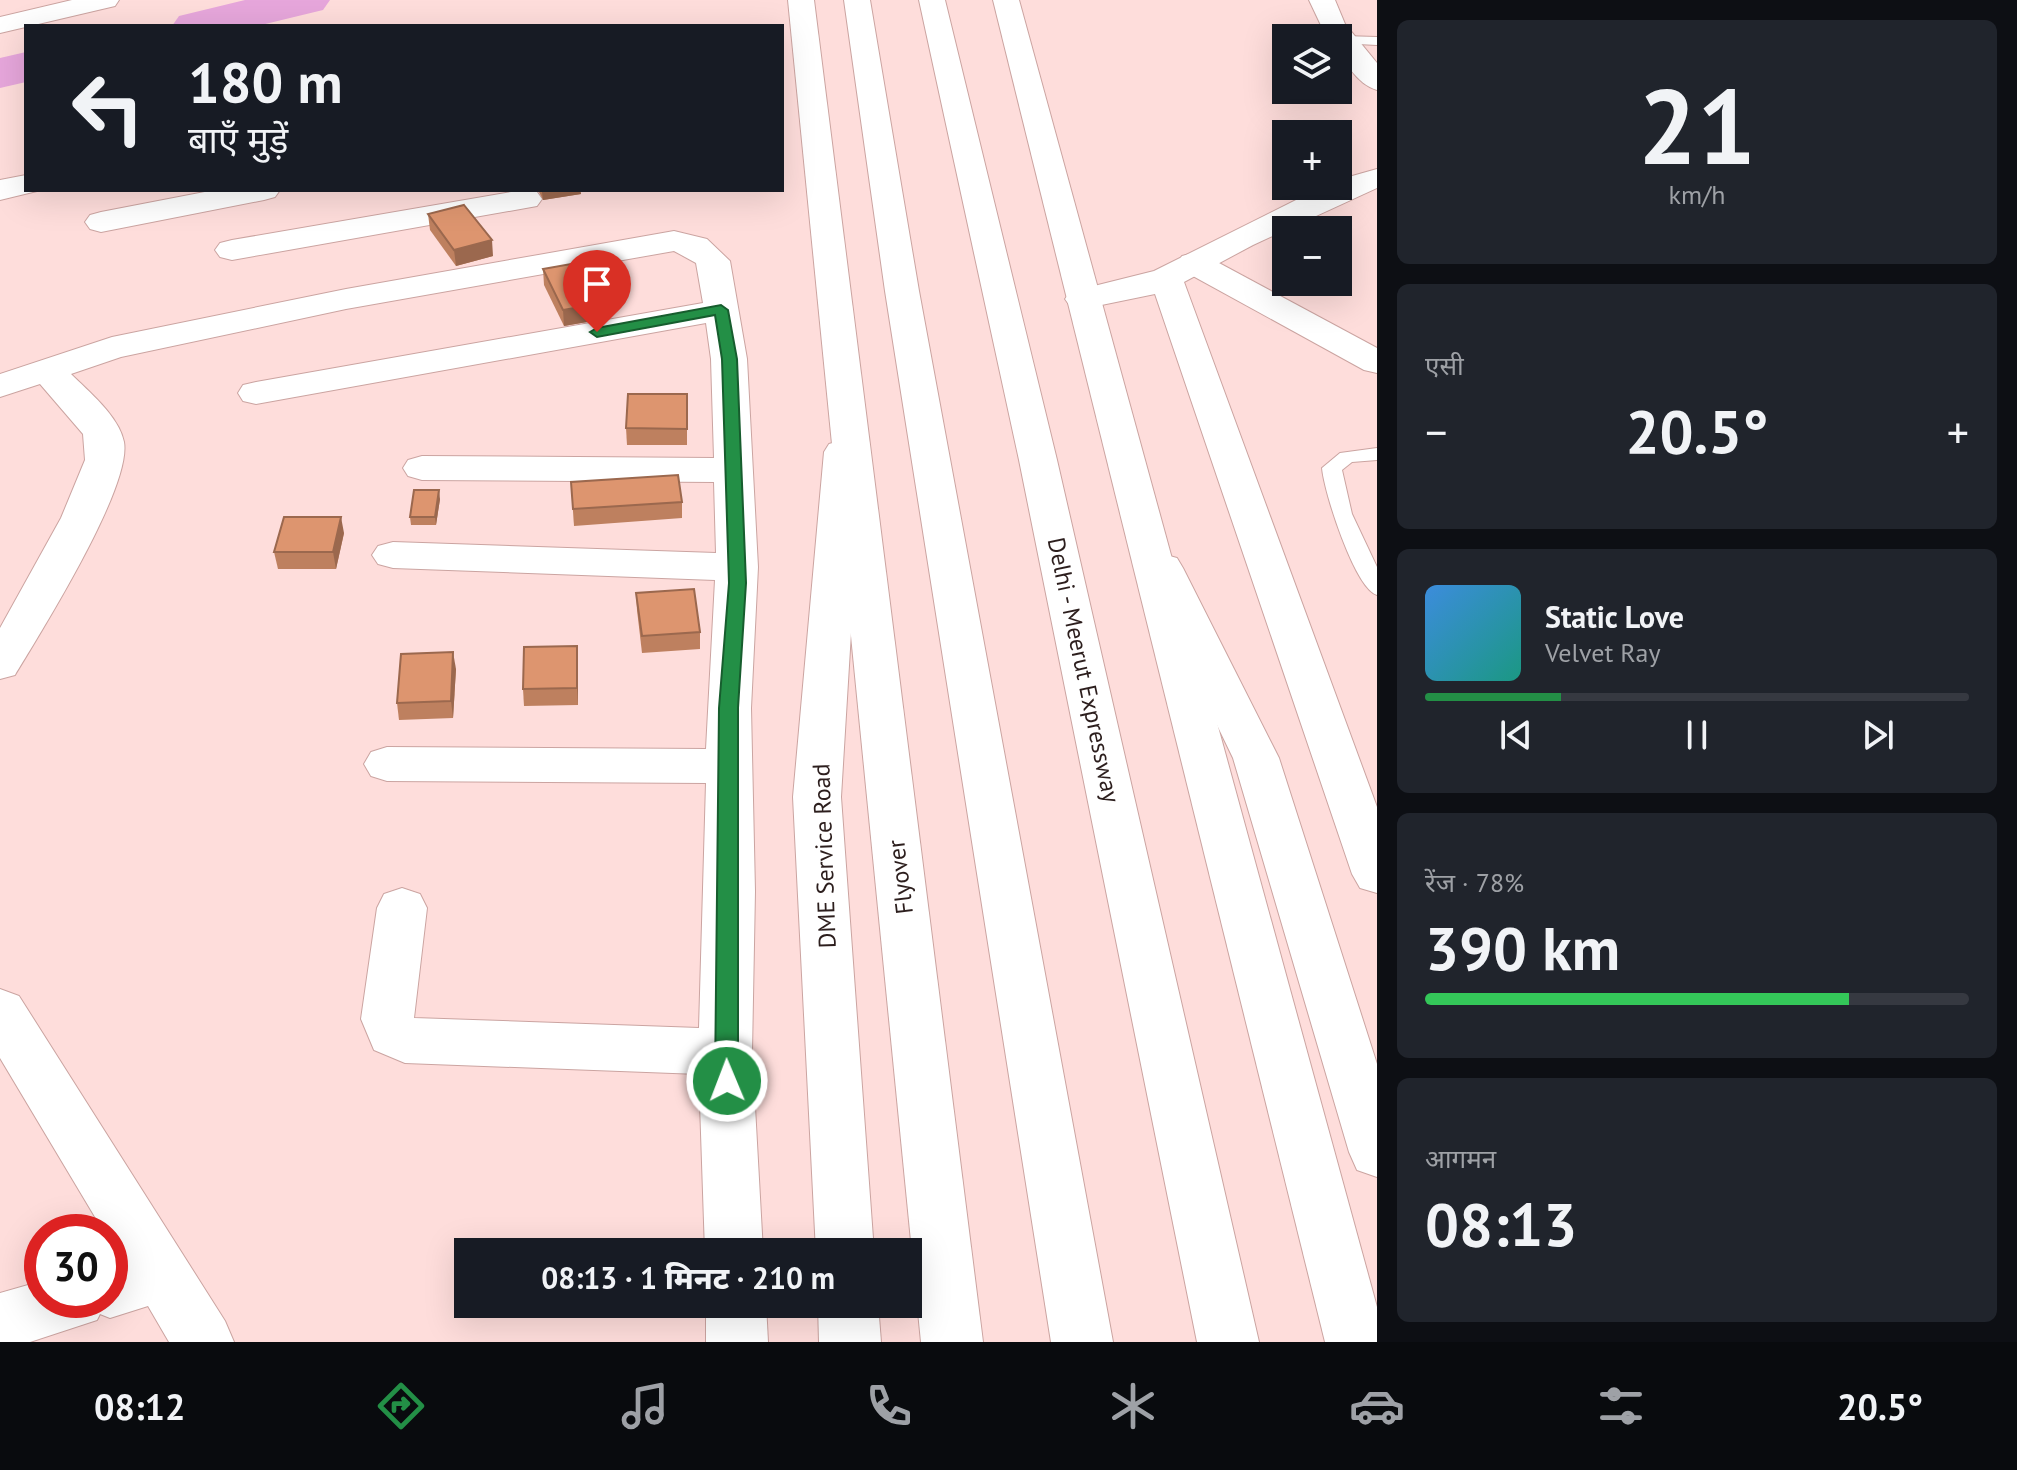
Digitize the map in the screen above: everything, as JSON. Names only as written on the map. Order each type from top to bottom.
[{"type":"main road","points":[[0,25],[106,0]]},
{"type":"main road","points":[[801,0],[809,99],[846,412]]},
{"type":"main road","points":[[857,0],[870,98],[1082,1342]]},
{"type":"main road","name":"Delhi - Meerut Expressway","points":[[932,0],[951,96],[1038,460],[1228,1342]]},
{"type":"main road","points":[[1006,0],[1356,1342]]},
{"type":"main road","points":[[1322,0],[1331,24]]},
{"type":"main road","points":[[1352,51],[1377,81]]},
{"type":"main road","points":[[1082,299],[1143,287],[1343,189],[1377,178]]},
{"type":"main road","points":[[0,190],[24,184]]},
{"type":"main road","points":[[101,222],[187,196],[238,192]]},
{"type":"main road","points":[[187,196],[283,312]]},
{"type":"main road","points":[[232,250],[526,199]]},
{"type":"main road","points":[[0,386],[112,348],[283,312],[674,241],[696,246],[713,261],[729,359],[737,567],[729,708],[725,1052],[733,1238]]},
{"type":"main road","points":[[1180,270],[1377,362]]},
{"type":"main road","points":[[1180,270],[1377,874]]},
{"type":"main road","points":[[256,393],[721,310]]},
{"type":"main road","points":[[0,664],[30,617],[97,482],[107,446],[102,433],[47,370]]},
{"type":"main road","name":"Flyover","points":[[846,412],[952,1342]]},
{"type":"main road","name":"DME Service Road","points":[[844,1238],[817,797],[846,412]]},
{"type":"main road","points":[[422,468],[734,470]]},
{"type":"main road","points":[[1142,526],[1256,758],[1377,1152]]},
{"type":"main road","points":[[393,555],[737,567]]},
{"type":"main road","points":[[387,764],[730,766]]},
{"type":"main road","points":[[402,908],[387,1019],[393,1034],[405,1040],[725,1052]]},
{"type":"main road","points":[[0,1011],[136,1282],[203,1342]]},
{"type":"main road","points":[[0,1322],[24,1315]]},
{"type":"main road","points":[[736,1318],[737,1342]]},
{"type":"main road","points":[[849,1318],[850,1342]]},
{"type":"lane","points":[[1352,40],[1377,41]]},
{"type":"lane","points":[[1377,454],[1347,457],[1332,468],[1335,496],[1377,588]]},
{"type":"building","points":[[464,205],[492,240],[454,250],[428,214]]},
{"type":"building","points":[[582,262],[604,303],[563,310],[543,269]]},
{"type":"building","points":[[628,394],[687,394],[687,429],[626,428]]},
{"type":"building","points":[[678,475],[682,502],[573,509],[571,482]]},
{"type":"building","points":[[414,490],[439,490],[435,517],[410,517]]},
{"type":"building","points":[[284,517],[341,517],[333,552],[274,552]]},
{"type":"building","points":[[694,589],[700,632],[642,636],[636,593]]},
{"type":"building","points":[[577,646],[577,688],[523,689],[524,647]]},
{"type":"building","points":[[453,652],[451,701],[397,703],[401,654]]},
{"type":"waterway","points":[[204,24],[306,0]]},
{"type":"waterway","points":[[0,73],[24,67]]},
{"type":"route","points":[[597,332],[721,310],[729,359],[737,583],[729,708],[727,1081]]}]
